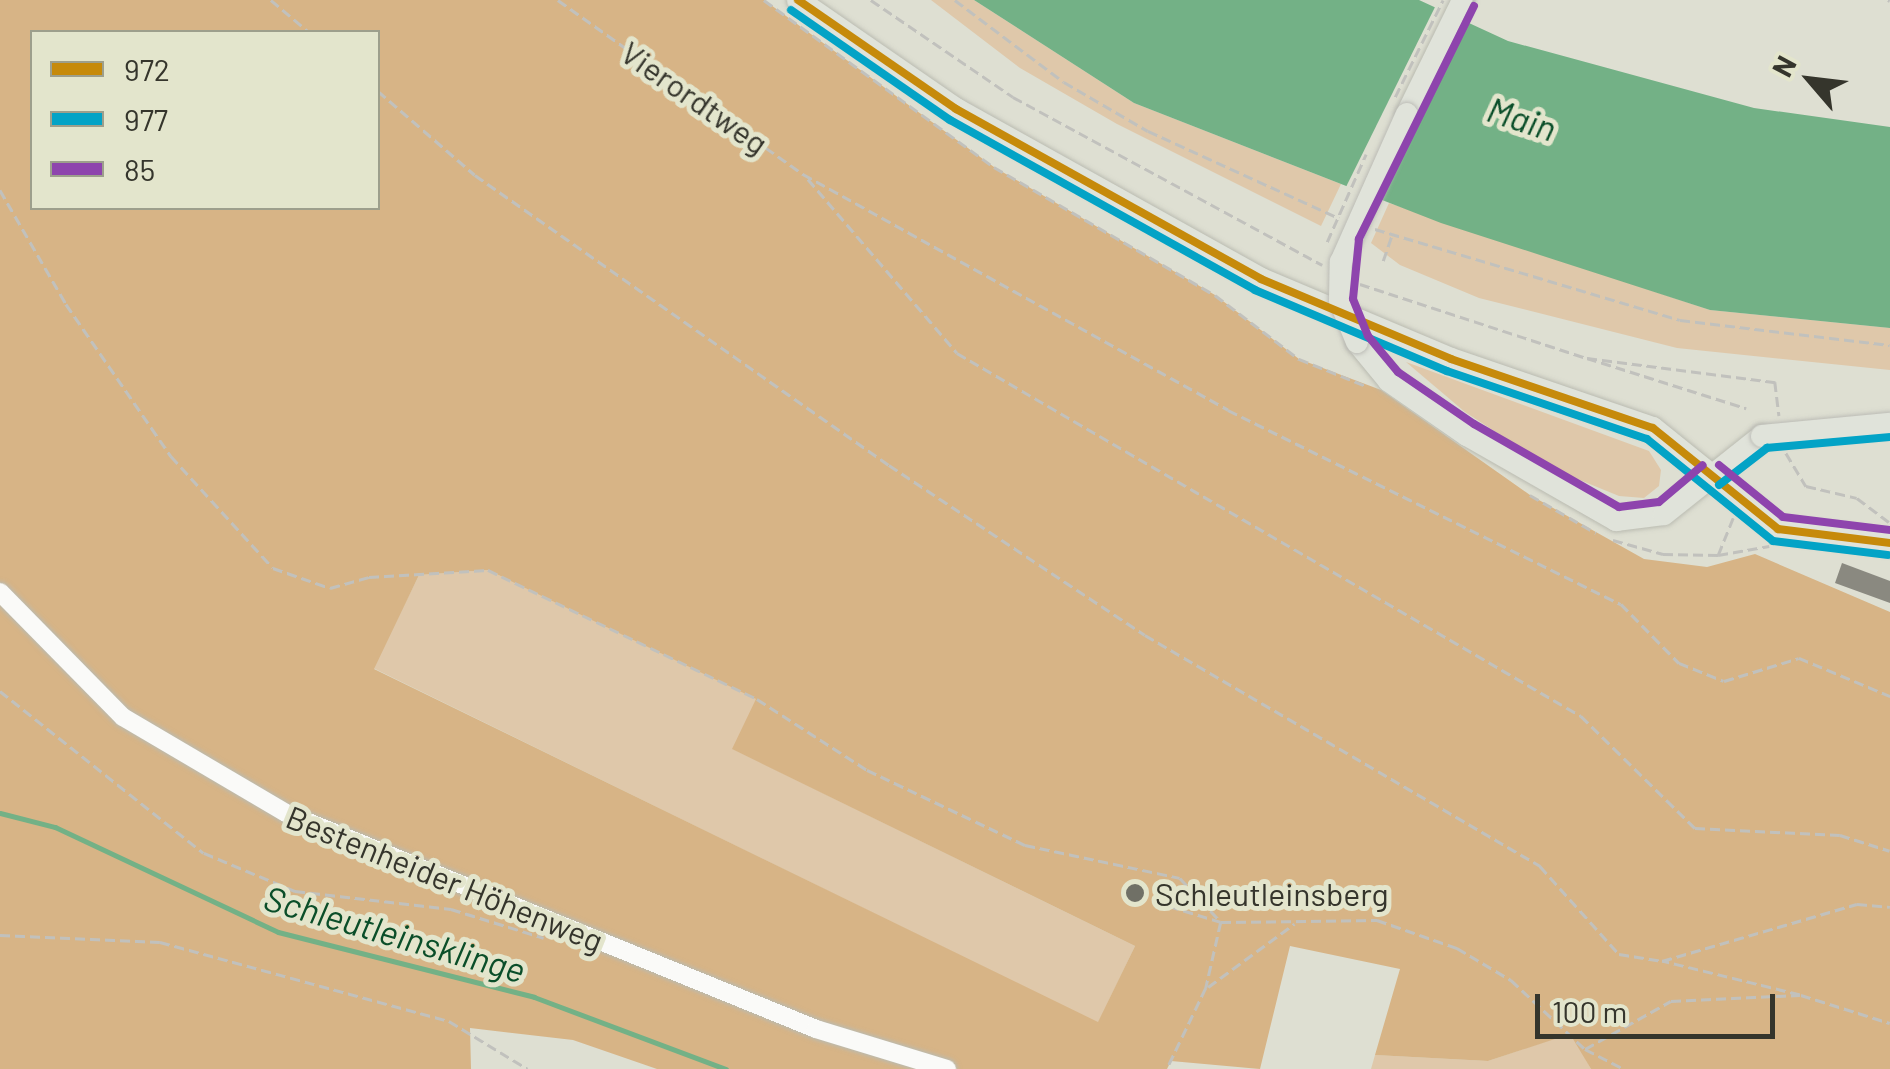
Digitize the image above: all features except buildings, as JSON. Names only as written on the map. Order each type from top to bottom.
[{"type":"main road","points":[[798,0],[956,108],[1261,279],[1451,359],[1616,411],[1653,428],[1760,520],[1808,534],[1890,543]]},
{"type":"main road","points":[[1463,0],[1340,262],[1340,302],[1357,342],[1389,381],[1515,466],[1616,520],[1664,514],[1771,432],[1890,424]]},
{"type":"street","name":"Bestenheider Höhenweg","points":[[0,592],[123,717],[286,813],[816,1029],[947,1069]]},
{"type":"path","points":[[271,0],[307,30]]},
{"type":"path","name":"Vierordtweg","points":[[558,0],[803,174]]},
{"type":"path","points":[[764,0],[994,167],[1216,294],[1298,359],[1363,386],[1381,390],[1389,381]]},
{"type":"path","points":[[871,0],[1012,97],[1339,274]]},
{"type":"path","points":[[955,0],[1064,82],[1148,130],[1346,220]]},
{"type":"path","points":[[380,94],[476,175],[889,465],[1145,635],[1540,866],[1619,954],[1800,994],[1890,1023]]},
{"type":"path","points":[[803,174],[1228,410],[1621,604],[1680,663],[1724,681],[1798,658],[1890,696]]},
{"type":"path","points":[[803,174],[956,353],[1581,716],[1695,828],[1840,835],[1890,852]]},
{"type":"path","points":[[0,190],[66,304],[171,456],[272,568],[330,588],[368,578],[488,570],[757,699],[867,770],[1025,846],[1180,878],[1222,922]]},
{"type":"path","points":[[1361,225],[1680,320],[1890,344]]},
{"type":"path","points":[[1383,261],[1392,234]]},
{"type":"path","points":[[1356,282],[1372,291],[1746,408]]},
{"type":"path","points":[[1372,291],[1376,282]]},
{"type":"path","points":[[1587,358],[1775,382],[1771,432]]},
{"type":"path","points":[[1785,448],[1806,486],[1857,498],[1890,523]]},
{"type":"path","points":[[1718,554],[1808,534]]},
{"type":"path","points":[[0,691],[204,852],[295,890],[451,909],[555,942]]},
{"type":"path","points":[[1662,961],[1857,904],[1890,907]]},
{"type":"path","points":[[1169,906],[1222,922],[1377,920],[1457,948],[1511,980],[1585,1049],[1624,1069]]},
{"type":"path","points":[[1167,1069],[1206,988],[1222,922]]},
{"type":"path","points":[[1206,988],[1296,922]]},
{"type":"path","points":[[0,935],[160,942],[449,1021],[528,1069]]},
{"type":"path","points":[[1585,1049],[1671,1001],[1800,994]]},
{"type":"shaded area","points":[[0,0],[764,0],[994,167],[1215,295],[1299,359],[1381,390],[1530,495],[1644,559],[1707,567],[1755,554],[1890,612],[1890,1069],[1591,1069],[1570,1034],[1488,1061],[1375,1055],[1400,969],[1290,946],[1260,1069],[1171,1061],[1167,1069],[657,1069],[573,1040],[470,1028],[471,1069],[0,1069]],"holes":[[[488,570],[756,699],[732,749],[1135,946],[1098,1022],[374,669],[419,575]]]},
{"type":"shaded area","points":[[931,0],[974,0],[1134,103],[1341,184],[1321,226],[1117,124],[1020,68]]},
{"type":"shaded area","points":[[1389,203],[1710,310],[1890,328],[1890,370],[1677,348],[1479,298],[1400,265],[1371,243]]},
{"type":"shaded area","points":[[1406,362],[1649,451],[1661,470],[1659,486],[1644,498],[1619,496],[1553,469],[1465,412]]},
{"type":"shaded area","points":[[488,570],[757,699],[733,749],[1135,946],[1098,1023],[373,668],[419,575]]},
{"type":"shaded area","points":[[1571,1033],[1591,1069],[1371,1069],[1375,1055],[1488,1061]]},
{"type":"water","name":"Main","points":[[974,0],[1419,0],[1508,41],[1754,108],[1890,127],[1890,328],[1710,310],[1441,223],[1134,103]]},
{"type":"pier","points":[[1437,3],[1469,18],[1377,204],[1344,191]]},
{"type":"waterway","name":"Schleutleinsklinge","points":[[0,813],[55,827],[278,932],[534,997],[726,1069]]},
{"type":"transit line","name":"972","points":[[798,0],[956,109],[1261,279],[1451,359],[1653,428],[1778,529],[1890,543]]},
{"type":"transit line","name":"85","points":[[1474,6],[1359,239],[1353,299],[1368,336],[1398,372],[1474,424],[1619,507],[1659,502],[1703,465]]},
{"type":"transit line","name":"977","points":[[791,10],[950,120],[1255,290],[1447,371],[1647,439],[1773,541],[1888,555]]},
{"type":"transit line","name":"977","points":[[1719,485],[1767,448],[1890,437]]},
{"type":"transit line","name":"85","points":[[1719,465],[1783,517],[1890,530]]},
{"type":"place","name":"Schleutleinsberg","points":[[1135,893]]}]
